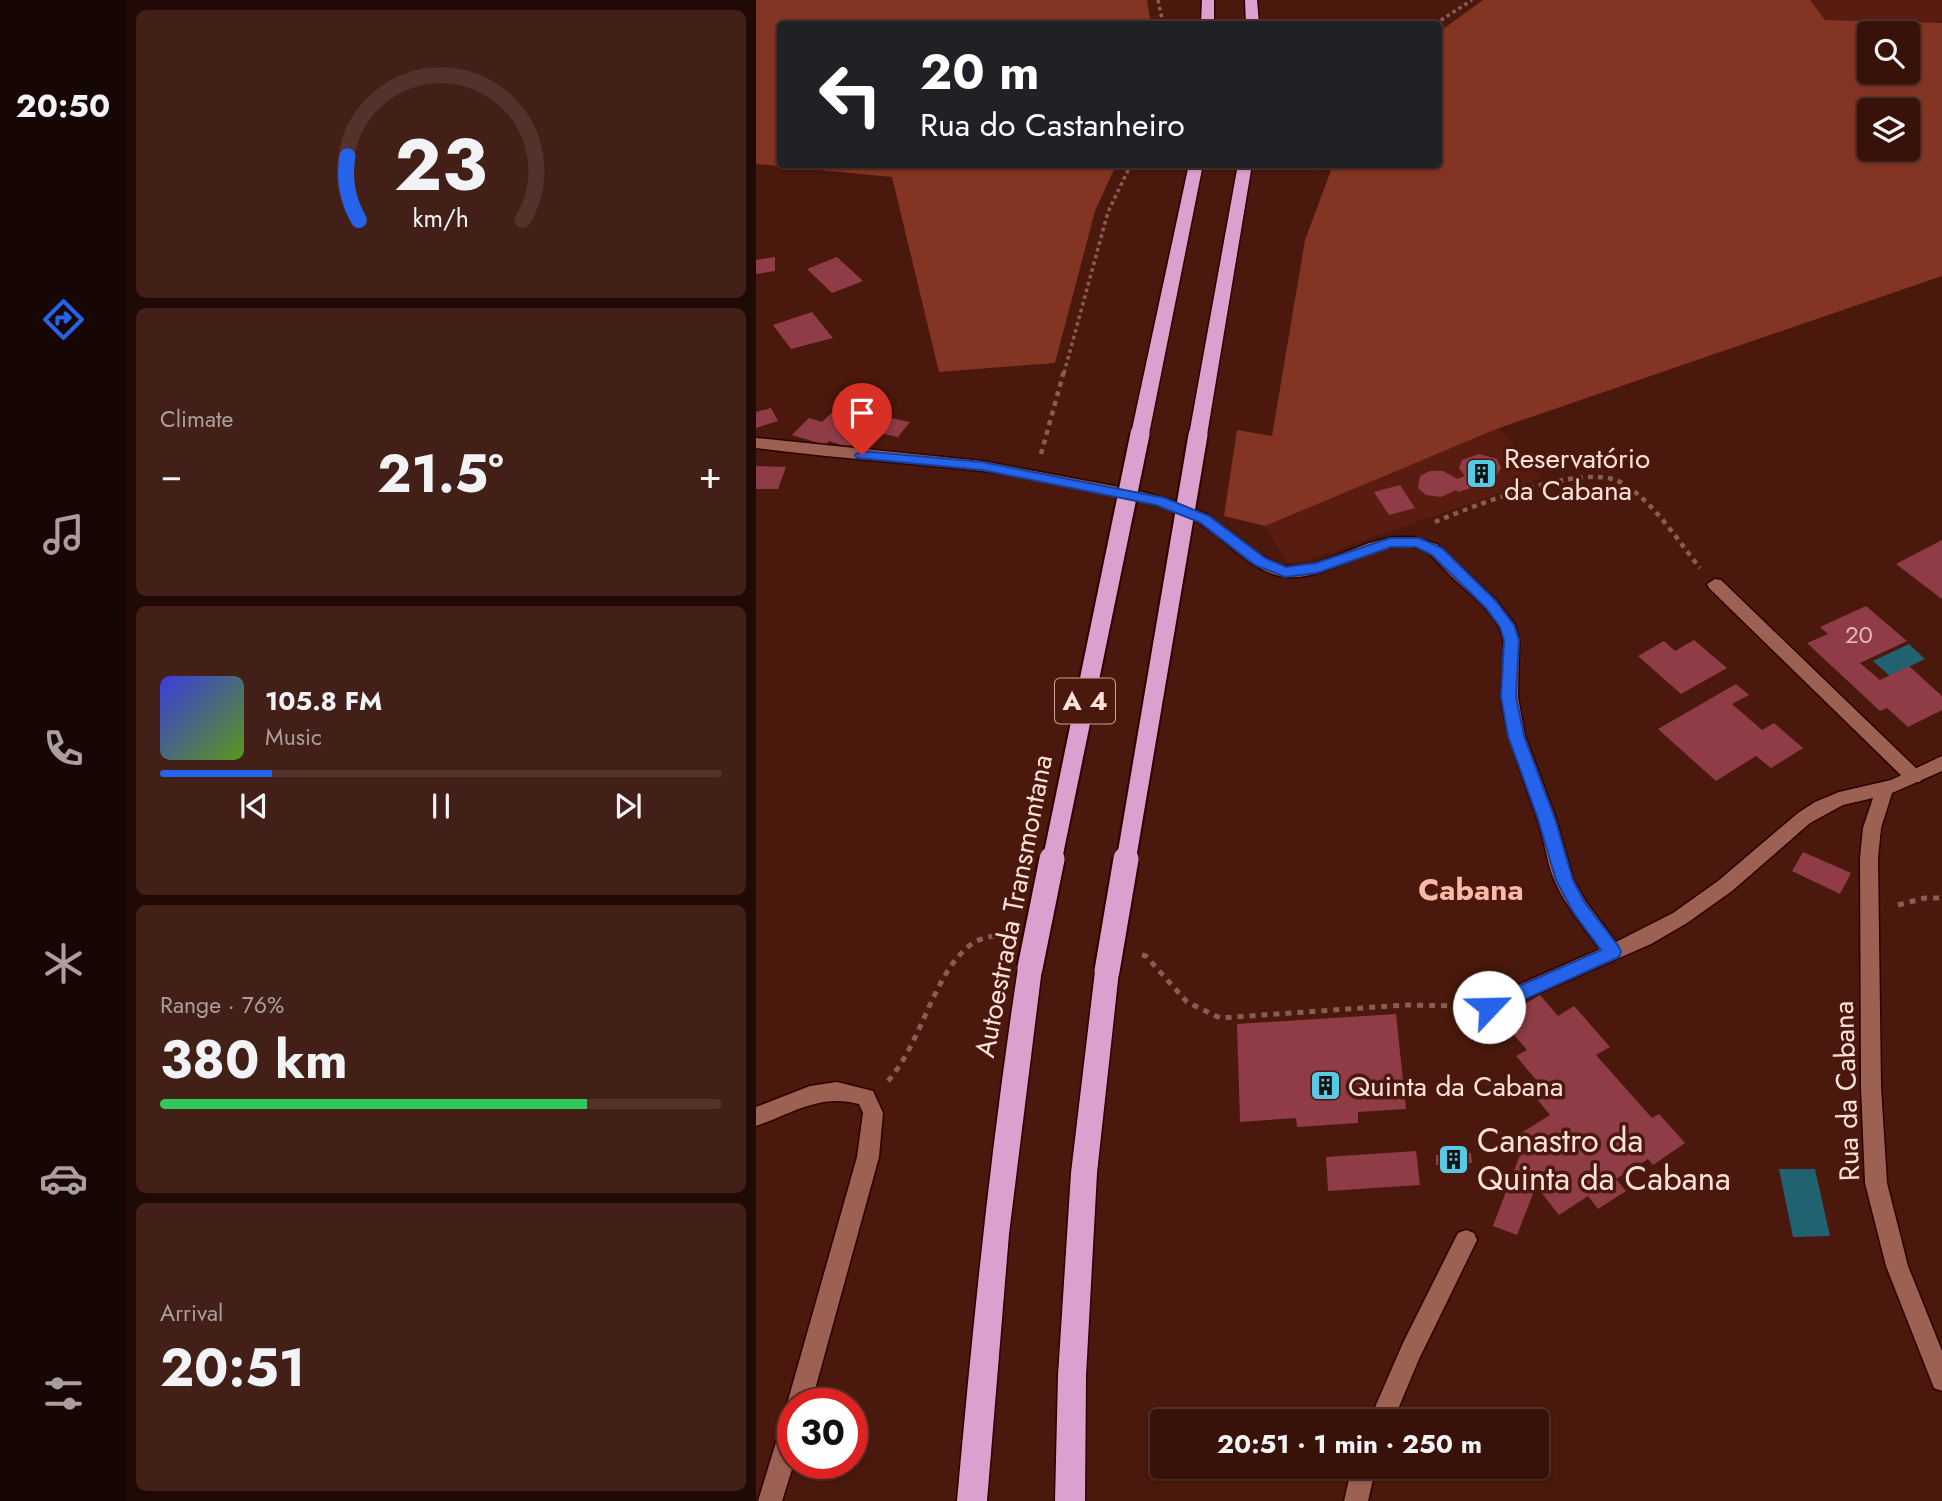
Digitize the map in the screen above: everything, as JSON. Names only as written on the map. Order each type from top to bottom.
[{"type":"highway","points":[[1208,0],[1209,21]]},
{"type":"highway","points":[[1251,0],[1253,21]]},
{"type":"highway","name":"Autoestrada Transmontana","points":[[972,1501],[990,1271],[1009,1102],[1030,968],[1195,168]]},
{"type":"highway","name":"A 4","points":[[1070,1501],[1072,1376],[1084,1173],[1107,971],[1244,168]]},
{"type":"street","points":[[756,443],[828,453],[955,462],[1034,475],[1153,500],[1204,519],[1260,562],[1285,572],[1317,568],[1390,542],[1419,543],[1437,552],[1490,604],[1507,625],[1511,640],[1508,697],[1516,736],[1547,819],[1564,880],[1579,908],[1613,952]]},
{"type":"street","points":[[1715,583],[1914,777]]},
{"type":"street","points":[[1489,1007],[1653,934],[1696,908],[1812,812],[1839,799],[1884,790],[1942,762]]},
{"type":"street","name":"Rua da Cabana","points":[[1884,790],[1872,828],[1869,867],[1874,1160],[1881,1209],[1894,1256],[1942,1380]]},
{"type":"street","points":[[756,1117],[828,1090],[847,1090],[866,1097],[873,1113],[868,1157],[803,1388]]},
{"type":"street","points":[[1386,1409],[1465,1240]]},
{"type":"street","points":[[770,1501],[777,1478]]},
{"type":"street","points":[[1356,1501],[1361,1479]]},
{"type":"path","points":[[1158,0],[1162,21]]},
{"type":"path","points":[[1440,21],[1472,0]]},
{"type":"path","points":[[1034,475],[1108,212],[1129,168]]},
{"type":"path","points":[[1429,524],[1559,482],[1581,477],[1614,479],[1637,498],[1715,583]]},
{"type":"path","points":[[866,1097],[889,1080],[911,1051],[939,987],[963,951],[978,938],[998,934],[1010,936]]},
{"type":"path","points":[[1134,954],[1146,956],[1195,1010],[1220,1018],[1405,1005],[1489,1007]]},
{"type":"shaded area","points":[[756,0],[1147,0],[1150,21],[777,21],[777,166],[756,164]]},
{"type":"shaded area","points":[[1483,0],[1810,0],[1825,20],[1864,21],[1857,21],[1857,84],[1920,84],[1920,22],[1942,23],[1942,276],[1499,428],[1265,526],[1224,516],[1237,430],[1272,436],[1305,240],[1332,168],[1442,168],[1442,30]]},
{"type":"shaded area","points":[[1810,0],[1942,0],[1942,23],[1825,20]]},
{"type":"shaded area","points":[[798,168],[1115,168],[1095,211],[1055,363],[939,372],[892,177]]},
{"type":"shaded area","points":[[1499,428],[1542,478],[1302,562],[1287,562],[1265,526]]},
{"type":"water","points":[[1909,644],[1925,659],[1890,676],[1873,661]]},
{"type":"water","points":[[1779,1169],[1815,1169],[1830,1236],[1793,1237]]},
{"type":"building","points":[[775,257],[775,271],[756,274],[756,260]]},
{"type":"building","points":[[837,257],[863,281],[832,293],[807,269]]},
{"type":"building","points":[[812,312],[833,338],[791,349],[773,325]]},
{"type":"building","points":[[880,388],[887,409],[848,447],[829,441],[825,445],[792,435],[809,418],[822,422],[839,406]]},
{"type":"building","points":[[771,408],[778,421],[756,428],[756,412]]},
{"type":"building","points":[[882,416],[910,422],[898,437],[870,431]]},
{"type":"building","name":"Reservatório da Cabana","points":[[1479,454],[1497,459],[1501,468],[1496,476],[1481,480],[1484,484],[1458,492],[1456,490],[1441,497],[1426,495],[1418,488],[1420,476],[1430,471],[1443,471],[1457,479],[1465,476],[1459,468],[1462,460]]},
{"type":"building","points":[[756,466],[786,467],[778,489],[756,489]]},
{"type":"building","points":[[1400,485],[1415,508],[1389,515],[1374,492]]},
{"type":"building","points":[[1942,540],[1942,599],[1896,564]]},
{"type":"building","points":[[1866,606],[1907,641],[1860,663],[1880,680],[1909,666],[1942,696],[1942,710],[1908,727],[1887,708],[1880,711],[1807,643],[1828,634],[1820,627]]},
{"type":"building","points":[[1694,640],[1727,668],[1681,694],[1638,656],[1664,641],[1675,651]]},
{"type":"building","points":[[1736,684],[1749,695],[1732,704],[1762,730],[1774,723],[1803,748],[1771,768],[1756,756],[1716,781],[1658,729]]},
{"type":"building","points":[[1803,852],[1851,873],[1840,894],[1792,871]]},
{"type":"building","points":[[1540,995],[1558,1016],[1574,1006],[1610,1047],[1596,1055],[1652,1118],[1659,1114],[1685,1143],[1653,1165],[1648,1159],[1616,1179],[1626,1191],[1598,1209],[1588,1196],[1559,1215],[1536,1186],[1517,1235],[1493,1226],[1523,1147],[1518,1135],[1550,1115],[1533,1094],[1543,1088],[1516,1056],[1527,1050],[1500,1019]]},
{"type":"building","points":[[1396,1014],[1406,1109],[1358,1112],[1358,1123],[1297,1127],[1296,1118],[1240,1122],[1237,1024]]},
{"type":"building","points":[[1416,1151],[1420,1185],[1328,1191],[1326,1157]]},
{"type":"building","name":"Canastro da Quinta da Cabana","points":[[1471,1153],[1472,1163],[1436,1165],[1436,1155]]},
{"type":"place","name":"Reservatório da Cabana","points":[[1481,474]]},
{"type":"place","name":"Quinta da Cabana","points":[[1325,1086]]},
{"type":"place","name":"Canastro da Quinta da Cabana","points":[[1454,1159]]},
{"type":"district","name":"Cabana","points":[[1471,890]]},
{"type":"route","points":[[862,455],[982,466],[1160,501],[1204,519],[1260,562],[1285,572],[1303,572],[1317,568],[1390,542],[1419,543],[1437,552],[1490,604],[1507,625],[1511,640],[1508,697],[1512,724],[1547,819],[1564,880],[1579,908],[1613,952],[1489,1007]]}]
